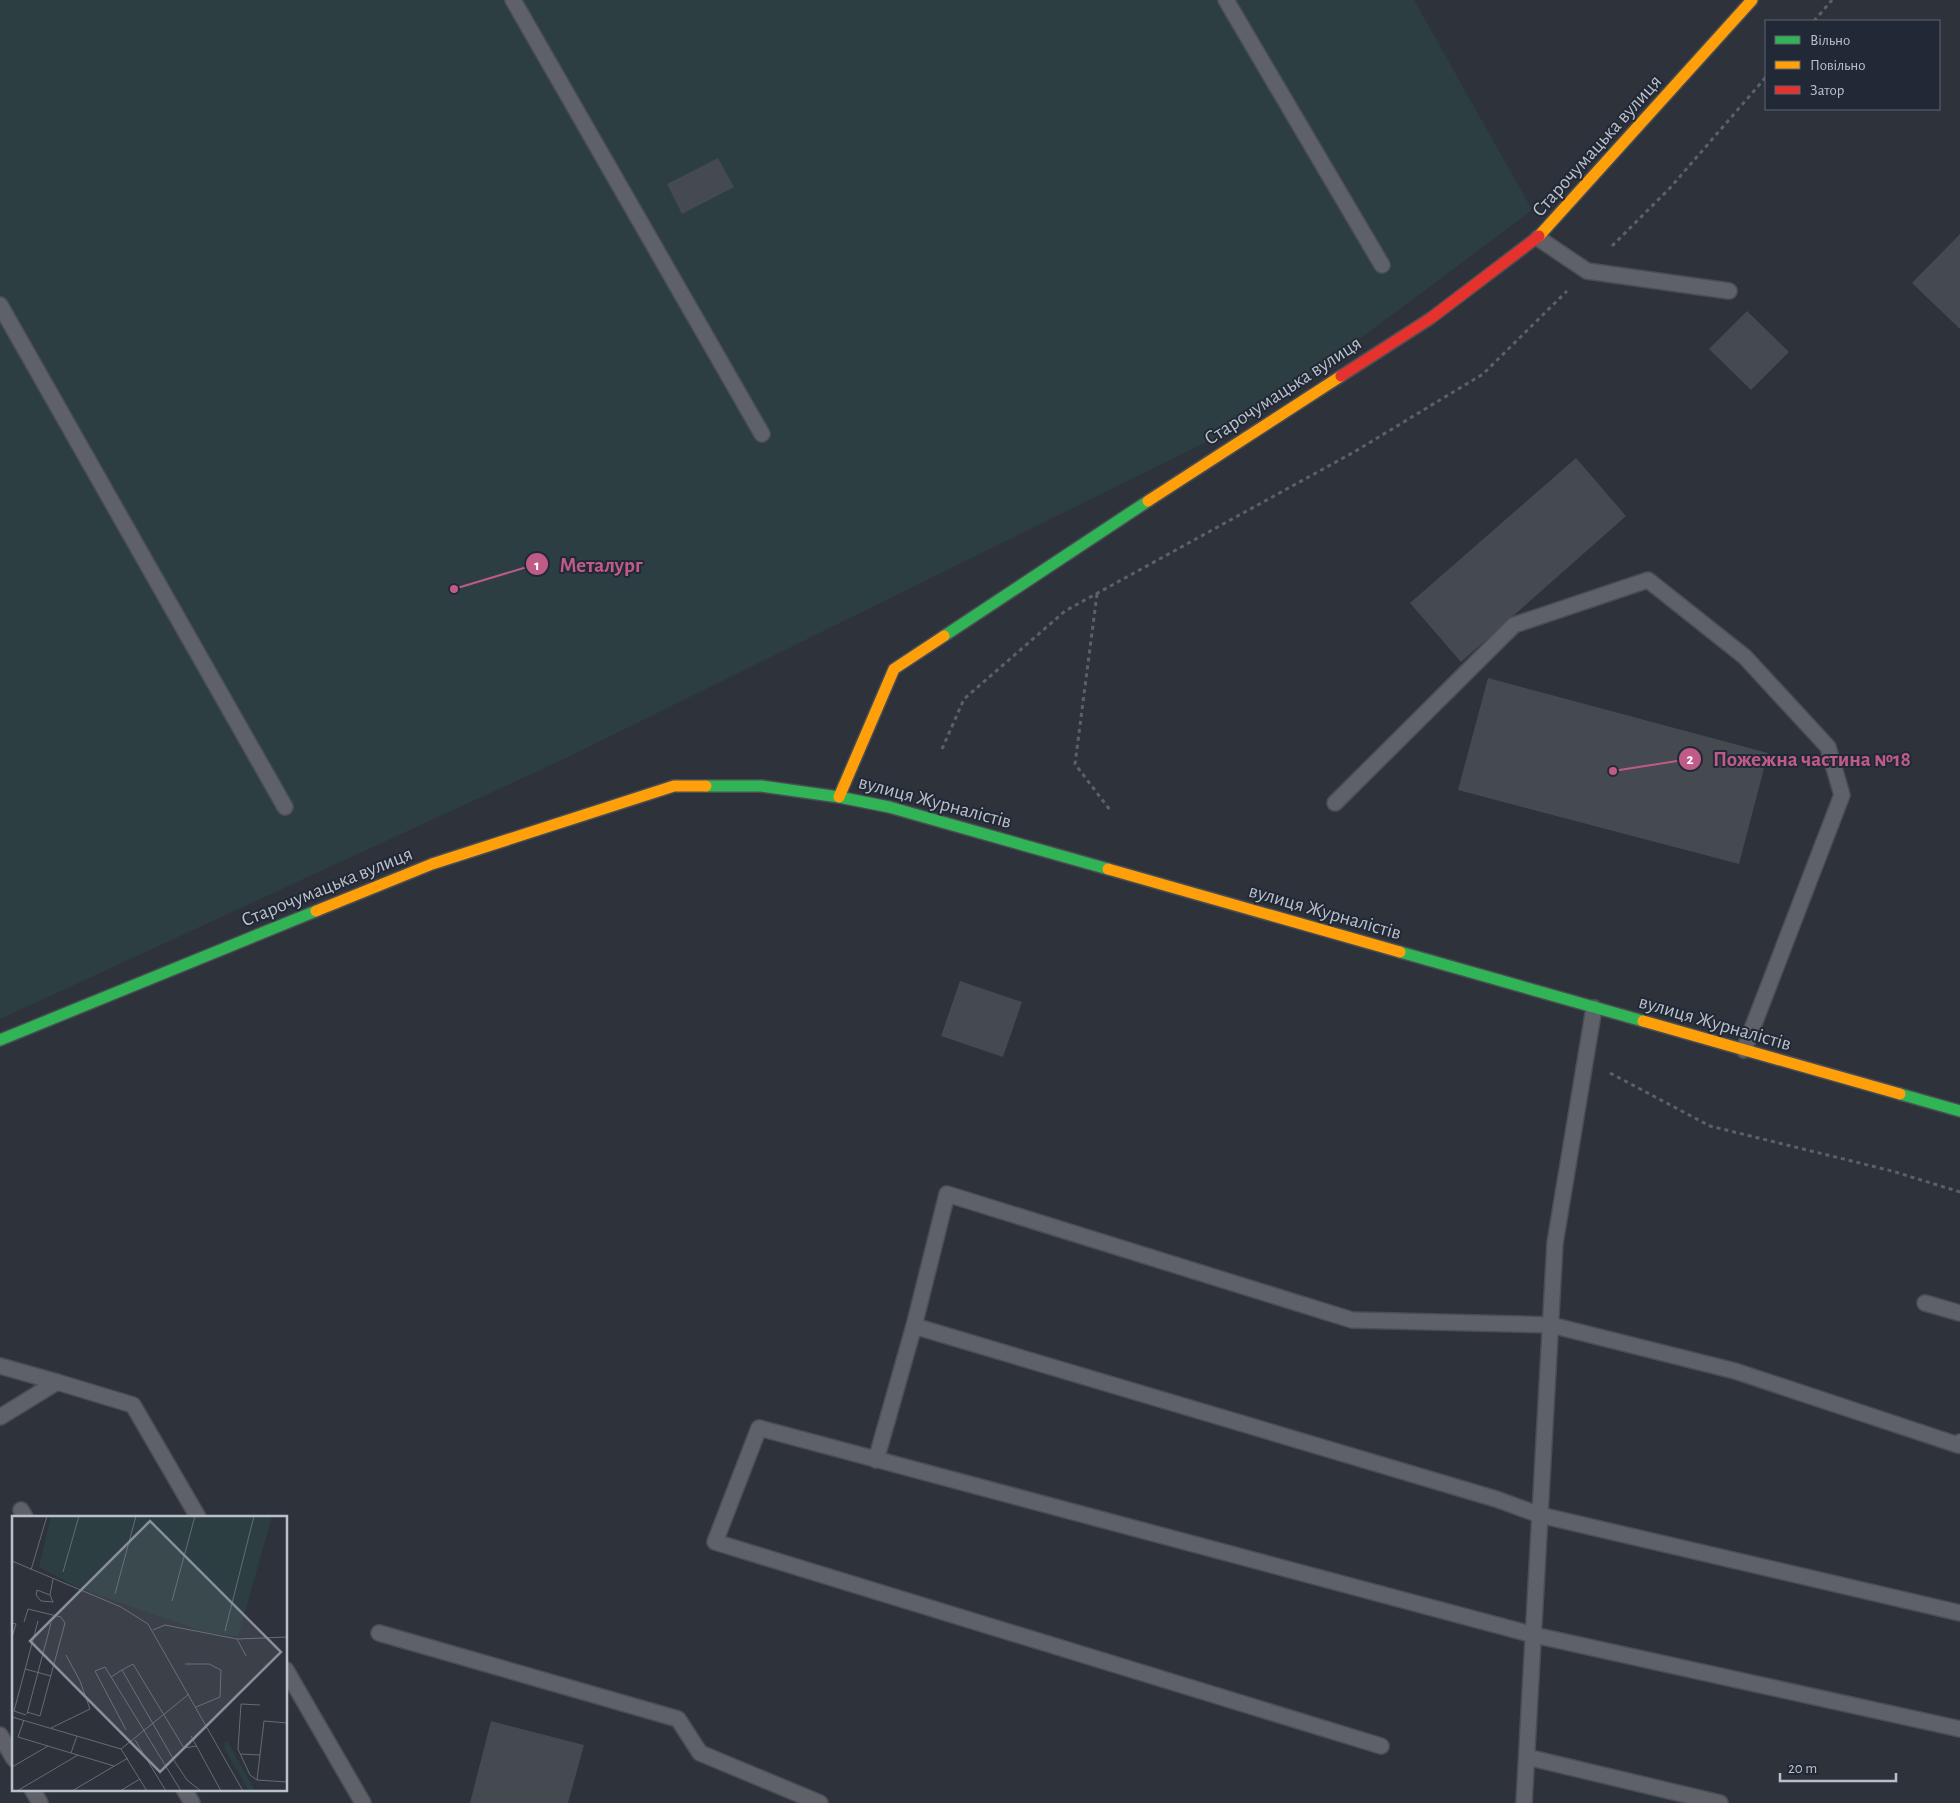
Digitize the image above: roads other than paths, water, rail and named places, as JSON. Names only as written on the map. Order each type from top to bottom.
[{"type":"street","name":"Старочумацька вулиця","points":[[838,796],[894,669],[1171,485],[1431,318],[1538,238],[1752,0]]},
{"type":"street","name":"Старочумацька вулиця","points":[[0,1040],[432,864],[674,786]]},
{"type":"street","name":"вулиця Журналістів","points":[[674,786],[761,786],[838,796],[898,810],[1960,1111]]},
{"type":"lane","points":[[512,0],[762,434]]},
{"type":"lane","points":[[1226,0],[1382,264]]},
{"type":"lane","points":[[1538,238],[1587,271],[1729,291]]},
{"type":"lane","points":[[0,305],[285,807]]},
{"type":"lane","points":[[1335,803],[1514,625],[1648,580],[1745,657],[1828,746],[1842,795],[1744,1050]]},
{"type":"lane","points":[[1524,1803],[1555,1243],[1594,1008]]},
{"type":"lane","points":[[876,1460],[914,1326],[947,1194],[1352,1320],[1551,1325],[1735,1371],[1958,1445],[1960,1442]]},
{"type":"lane","points":[[1925,1302],[1960,1313]]},
{"type":"lane","points":[[914,1326],[1496,1499],[1540,1515],[1960,1613]]},
{"type":"lane","points":[[0,1366],[133,1405],[197,1516]]},
{"type":"lane","points":[[0,1417],[57,1382]]},
{"type":"lane","points":[[1381,1746],[715,1542],[759,1428],[1534,1635],[1960,1729]]},
{"type":"lane","points":[[380,1633],[678,1719],[700,1753],[820,1803]]},
{"type":"lane","points":[[288,1673],[363,1803]]},
{"type":"lane","points":[[0,1735],[12,1756]]},
{"type":"lane","points":[[1527,1757],[1720,1803]]},
{"type":"lane","points":[[33,1790],[40,1803]]},
{"type":"lane","points":[[185,1790],[192,1803]]},
{"type":"place","name":"Металург","points":[[454,589]]},
{"type":"place","name":"Пожежна частина №18","points":[[1613,771]]}]
